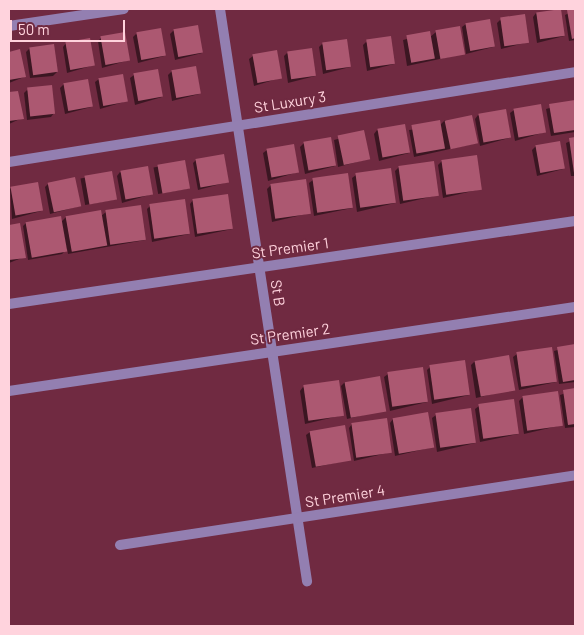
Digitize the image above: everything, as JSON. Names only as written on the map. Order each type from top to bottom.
[{"type":"street","points":[[9,26],[124,9]]},
{"type":"street","name":"St B","points":[[220,9],[307,581]]},
{"type":"street","name":"St Luxury 3","points":[[9,162],[575,72]]},
{"type":"street","name":"St Premier 1","points":[[9,304],[575,221]]},
{"type":"street","name":"St Premier 2","points":[[9,390],[575,306]]},
{"type":"street","name":"St Premier 4","points":[[120,545],[575,476]]},
{"type":"building","points":[[561,9],[565,36],[540,39],[536,12]]},
{"type":"building","points":[[575,9],[575,38],[572,39],[567,10]]},
{"type":"building","points":[[525,14],[529,43],[504,46],[500,17]]},
{"type":"building","points":[[490,19],[495,47],[470,51],[465,23]]},
{"type":"building","points":[[198,25],[203,53],[178,57],[173,29]]},
{"type":"building","points":[[460,26],[465,55],[440,59],[435,30]]},
{"type":"building","points":[[161,28],[166,56],[141,60],[136,32]]},
{"type":"building","points":[[430,31],[435,59],[411,63],[406,35]]},
{"type":"building","points":[[125,32],[130,61],[105,65],[100,36]]},
{"type":"building","points":[[391,36],[395,64],[370,67],[366,39]]},
{"type":"building","points":[[90,38],[95,66],[70,70],[65,42]]},
{"type":"building","points":[[347,39],[351,67],[326,70],[322,42]]},
{"type":"building","points":[[54,44],[58,72],[33,75],[29,47]]},
{"type":"building","points":[[312,48],[316,76],[291,79],[287,51]]},
{"type":"building","points":[[20,49],[26,77],[9,80],[9,52]]},
{"type":"building","points":[[277,50],[282,79],[257,83],[252,54]]},
{"type":"building","points":[[196,66],[201,94],[176,98],[171,70]]},
{"type":"building","points":[[158,69],[163,97],[138,101],[133,73]]},
{"type":"building","points":[[123,74],[128,102],[103,106],[98,78]]},
{"type":"building","points":[[88,79],[93,107],[68,111],[63,83]]},
{"type":"building","points":[[52,85],[55,114],[30,116],[27,88]]},
{"type":"building","points":[[18,91],[24,119],[9,121],[9,92]]},
{"type":"building","points":[[575,100],[575,130],[554,133],[549,104]]},
{"type":"building","points":[[541,104],[546,133],[518,137],[513,109]]},
{"type":"building","points":[[506,109],[511,138],[483,142],[478,114]]},
{"type":"building","points":[[472,115],[478,143],[451,149],[445,121]]},
{"type":"building","points":[[440,120],[445,149],[416,154],[411,125]]},
{"type":"building","points":[[405,124],[410,153],[382,157],[377,129]]},
{"type":"building","points":[[364,130],[370,159],[344,165],[338,136]]},
{"type":"building","points":[[331,137],[336,166],[308,170],[303,142]]},
{"type":"building","points":[[575,137],[575,173],[574,173],[569,138]]},
{"type":"building","points":[[560,141],[565,169],[540,173],[535,145]]},
{"type":"building","points":[[294,144],[299,173],[271,177],[266,149]]},
{"type":"building","points":[[224,154],[229,183],[200,188],[195,159]]},
{"type":"building","points":[[477,155],[482,190],[446,195],[441,160]]},
{"type":"building","points":[[185,160],[190,189],[162,193],[157,165]]},
{"type":"building","points":[[434,161],[439,196],[403,201],[398,166]]},
{"type":"building","points":[[148,166],[153,195],[125,199],[120,171]]},
{"type":"building","points":[[391,168],[396,203],[360,208],[355,173]]},
{"type":"building","points":[[112,171],[117,200],[89,204],[84,176]]},
{"type":"building","points":[[348,173],[353,208],[317,213],[312,178]]},
{"type":"building","points":[[75,177],[81,206],[54,212],[48,183]]},
{"type":"building","points":[[306,179],[311,214],[275,219],[270,184]]},
{"type":"building","points":[[38,182],[43,211],[15,215],[10,187]]},
{"type":"building","points":[[228,194],[233,229],[197,234],[192,199]]},
{"type":"building","points":[[185,199],[190,234],[154,239],[149,204]]},
{"type":"building","points":[[141,205],[146,240],[110,245],[105,210]]},
{"type":"building","points":[[101,210],[107,245],[72,252],[66,216]]},
{"type":"building","points":[[61,216],[67,251],[32,258],[26,222]]},
{"type":"building","points":[[20,223],[26,258],[9,260],[9,225]]},
{"type":"building","points":[[575,344],[575,380],[563,382],[557,347]]},
{"type":"building","points":[[552,347],[557,382],[521,387],[516,352]]},
{"type":"building","points":[[509,355],[515,390],[481,397],[475,361]]},
{"type":"building","points":[[465,360],[470,395],[434,400],[429,365]]},
{"type":"building","points":[[423,367],[428,402],[392,407],[387,372]]},
{"type":"building","points":[[380,376],[386,411],[351,418],[345,382]]},
{"type":"building","points":[[339,380],[344,416],[308,421],[303,385]]},
{"type":"building","points":[[575,388],[575,424],[568,425],[563,390]]},
{"type":"building","points":[[558,391],[563,426],[527,431],[522,396]]},
{"type":"building","points":[[514,399],[519,434],[483,439],[478,404]]},
{"type":"building","points":[[471,408],[476,443],[440,448],[435,413]]},
{"type":"building","points":[[428,412],[434,447],[399,454],[393,418]]},
{"type":"building","points":[[387,418],[392,453],[356,458],[351,423]]},
{"type":"building","points":[[345,425],[351,460],[316,467],[310,431]]}]
